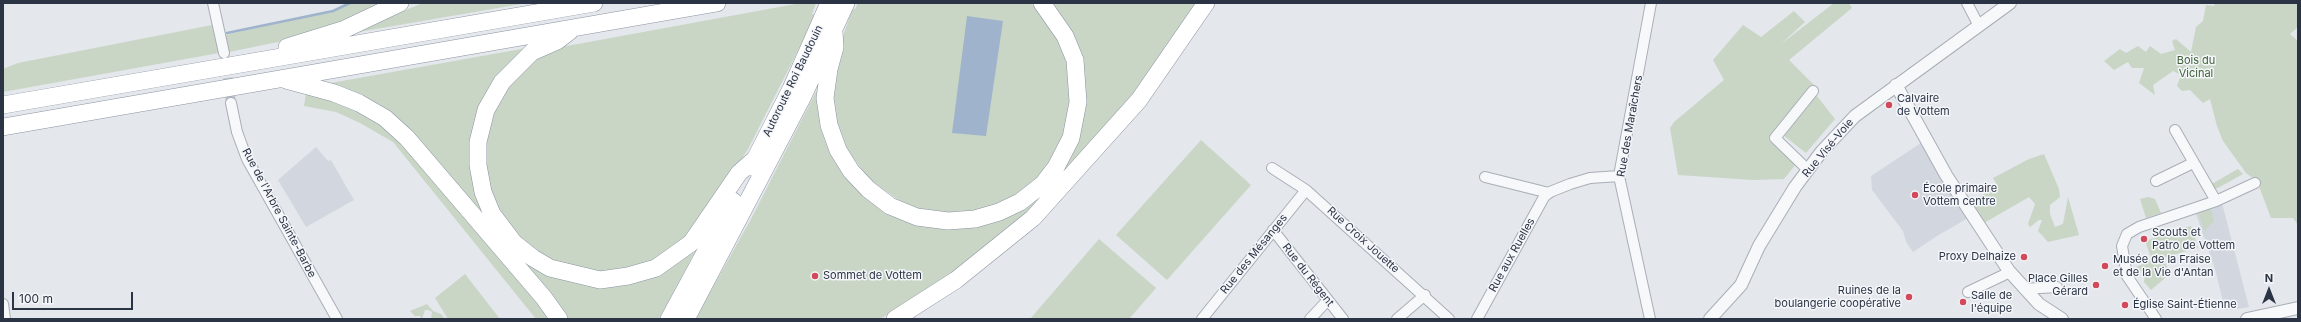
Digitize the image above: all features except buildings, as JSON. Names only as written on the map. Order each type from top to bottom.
[{"type":"highway","points":[[266,60],[288,46],[345,29],[400,3]]},
{"type":"highway","points":[[3,105],[594,3]]},
{"type":"highway","points":[[3,127],[717,3]]},
{"type":"highway","points":[[836,8],[834,32],[835,47],[829,69],[826,98],[829,125],[838,150],[851,171],[868,189],[890,206],[918,217],[948,221],[975,219],[999,212],[1020,202],[1043,184],[1056,167],[1072,138],[1078,102],[1075,60],[1065,36],[1042,3]]},
{"type":"highway","points":[[895,319],[956,280],[1033,218],[1139,100],[1206,3]]},
{"type":"highway","name":"Autoroute Roi Baudouin","points":[[669,319],[836,8]]},
{"type":"highway","points":[[574,28],[557,41],[532,52],[502,82],[486,110],[478,142],[478,165],[483,192],[492,214],[514,243],[533,258],[550,268],[600,280],[628,276],[656,268],[691,243],[739,174],[756,158]]},
{"type":"highway","points":[[686,319],[741,218],[834,32]]},
{"type":"highway","points":[[282,79],[334,93],[385,118],[407,138],[544,298],[559,319]]},
{"type":"street","points":[[213,3],[224,53]]},
{"type":"street","name":"Rue des Maraîchers","points":[[1650,319],[1619,176],[1651,3]]},
{"type":"street","points":[[1967,3],[1979,26]]},
{"type":"street","name":"Rue Visé-Voie","points":[[1710,319],[1741,285],[1781,209],[1808,170],[1822,151],[1855,116],[2010,3]]},
{"type":"street","points":[[1896,85],[1946,175],[2010,272],[2039,304],[2062,319]]},
{"type":"street","points":[[1808,170],[1775,138],[1813,91]]},
{"type":"street","name":"Rue de l'Arbre Sainte-Barbe","points":[[231,102],[237,132],[247,159],[337,319]]},
{"type":"street","points":[[2175,130],[2216,201]]},
{"type":"street","points":[[2156,181],[2193,163]]},
{"type":"street","name":"Rue Croix Jouette","points":[[1272,168],[1306,190],[1425,295],[1449,319]]},
{"type":"street","points":[[1485,177],[1549,192],[1590,178],[1619,176]]},
{"type":"street","points":[[2156,319],[2127,276],[2123,255],[2124,240],[2127,234],[2139,227],[2216,201],[2255,182]]},
{"type":"street","name":"Rue des Mésanges","points":[[1202,319],[1306,190]]},
{"type":"street","name":"Rue aux Ruelles","points":[[1477,319],[1544,197],[1549,192]]},
{"type":"street","name":"Rue du Régent","points":[[1273,230],[1327,301],[1343,319]]},
{"type":"street","points":[[1968,292],[2010,272]]},
{"type":"street","points":[[2024,289],[2057,287]]},
{"type":"street","points":[[1397,319],[1425,295]]},
{"type":"street","points":[[1310,319],[1327,301]]},
{"type":"street","points":[[3,304],[5,319]]},
{"type":"street","points":[[2247,319],[2298,308]]},
{"type":"shaded area","name":"École primaire Vottem centre","points":[[1921,143],[1968,218],[1913,252],[1906,242],[1903,231],[1872,190],[1871,176]]},
{"type":"shaded area","points":[[316,147],[328,161],[331,160],[354,200],[306,227],[278,180]]},
{"type":"shaded area","points":[[2222,203],[2249,307],[2225,310],[2215,269],[2196,214],[2198,211]]},
{"type":"green space","points":[[352,3],[388,3],[330,26],[283,41],[229,52],[225,35],[333,11]]},
{"type":"green space","points":[[423,3],[527,3],[347,34]]},
{"type":"green space","points":[[801,3],[816,3],[812,14],[816,15],[748,149],[697,229],[665,258],[603,274],[552,263],[507,227],[488,189],[483,153],[489,117],[518,70],[560,45],[567,46]]},
{"type":"green space","points":[[858,3],[1031,3],[1053,27],[1070,69],[1072,88],[1066,135],[1040,177],[1021,193],[998,205],[973,212],[949,214],[906,205],[871,181],[847,150],[838,129],[833,105],[833,88],[843,36],[852,10],[855,9]]},
{"type":"green space","points":[[1047,3],[1202,3],[1137,96],[1023,218],[980,254],[926,292],[880,319],[695,319],[750,221],[822,80],[830,148],[916,222],[1031,202],[1084,110]]},
{"type":"green space","points":[[1834,3],[1849,3],[1852,8],[1789,60],[1816,87],[1813,91],[1835,119],[1806,153],[1783,135],[1775,138],[1796,164],[1784,179],[1753,180],[1678,175],[1670,128],[1674,122],[1724,80],[1713,60],[1743,25],[1761,37],[1794,11],[1805,22],[1781,44]]},
{"type":"green space","name":"Bois du Vicinal","points":[[2215,3],[2298,3],[2298,27],[2290,34],[2298,41],[2298,225],[2293,218],[2271,218],[2257,181],[2246,173],[2223,141],[2217,126],[2210,99],[2203,103],[2190,90],[2182,91],[2177,86],[2181,75],[2173,71],[2153,85],[2155,95],[2139,83],[2144,68],[2132,68],[2128,62],[2114,70],[2104,61],[2120,49],[2126,53],[2138,46],[2146,52],[2150,46],[2161,54],[2175,50],[2172,41],[2176,39],[2191,52],[2196,27],[2203,21],[2206,5],[2214,6]]},
{"type":"green space","points":[[212,25],[219,53],[3,92],[3,69],[18,63]]},
{"type":"green space","points":[[527,48],[483,101],[480,201],[555,277],[575,283],[598,286],[700,242],[659,319],[563,319],[412,138],[325,84]]},
{"type":"green space","points":[[306,93],[358,109],[401,139],[550,319],[536,319],[393,142],[360,123],[336,112],[304,106]]},
{"type":"green space","points":[[1201,140],[1251,185],[1167,280],[1116,235]]},
{"type":"green space","points":[[2044,154],[2059,189],[2060,197],[2050,205],[2050,214],[2055,227],[2063,224],[2068,197],[2079,235],[2048,242],[2038,231],[2042,220],[2039,220],[2030,227],[2028,224],[2035,204],[2029,197],[1984,223],[1971,204],[1972,202],[1997,185],[1993,178],[2029,159]]},
{"type":"green space","points":[[2238,169],[2243,174],[2218,188],[2214,189],[2210,185]]},
{"type":"green space","points":[[2148,197],[2155,199],[2161,213],[2146,218],[2140,199]]},
{"type":"green space","points":[[2211,209],[2214,222],[2209,225],[2205,232],[2198,213]]},
{"type":"green space","points":[[2191,226],[2198,248],[2162,258],[2171,273],[2151,290],[2144,282],[2145,274],[2136,267],[2152,260],[2145,241]]},
{"type":"green space","points":[[1099,239],[1156,288],[1129,319],[1030,319]]},
{"type":"green space","points":[[465,274],[500,319],[448,319],[435,298]]},
{"type":"green space","points":[[427,304],[433,311],[441,314],[445,319],[431,319],[432,312],[425,310],[422,319],[420,316],[415,316],[410,311]]},
{"type":"water","points":[[967,16],[1003,21],[986,136],[952,133]]},
{"type":"waterway","points":[[227,33],[333,11],[350,3]]},
{"type":"tunnel","points":[[226,63],[231,103]]},
{"type":"place","name":"Calvaire de Vottem","points":[[1889,105]]},
{"type":"place","name":"École primaire Vottem centre","points":[[1915,195]]},
{"type":"place","name":"Scouts et Patro de Vottem","points":[[2144,239]]},
{"type":"place","name":"Proxy Delhaize","points":[[2024,257]]},
{"type":"place","name":"Musée de la Fraise et de la Vie d'Antan","points":[[2105,266]]},
{"type":"place","name":"Sommet de Vottem","points":[[815,276]]},
{"type":"place","name":"Place Gilles Gérard","points":[[2096,285]]},
{"type":"place","name":"Ruines de la boulangerie coopérative","points":[[1909,297]]},
{"type":"place","name":"Salle de l'équipe","points":[[1963,302]]},
{"type":"place","name":"Église Saint-Étienne","points":[[2125,305]]}]
